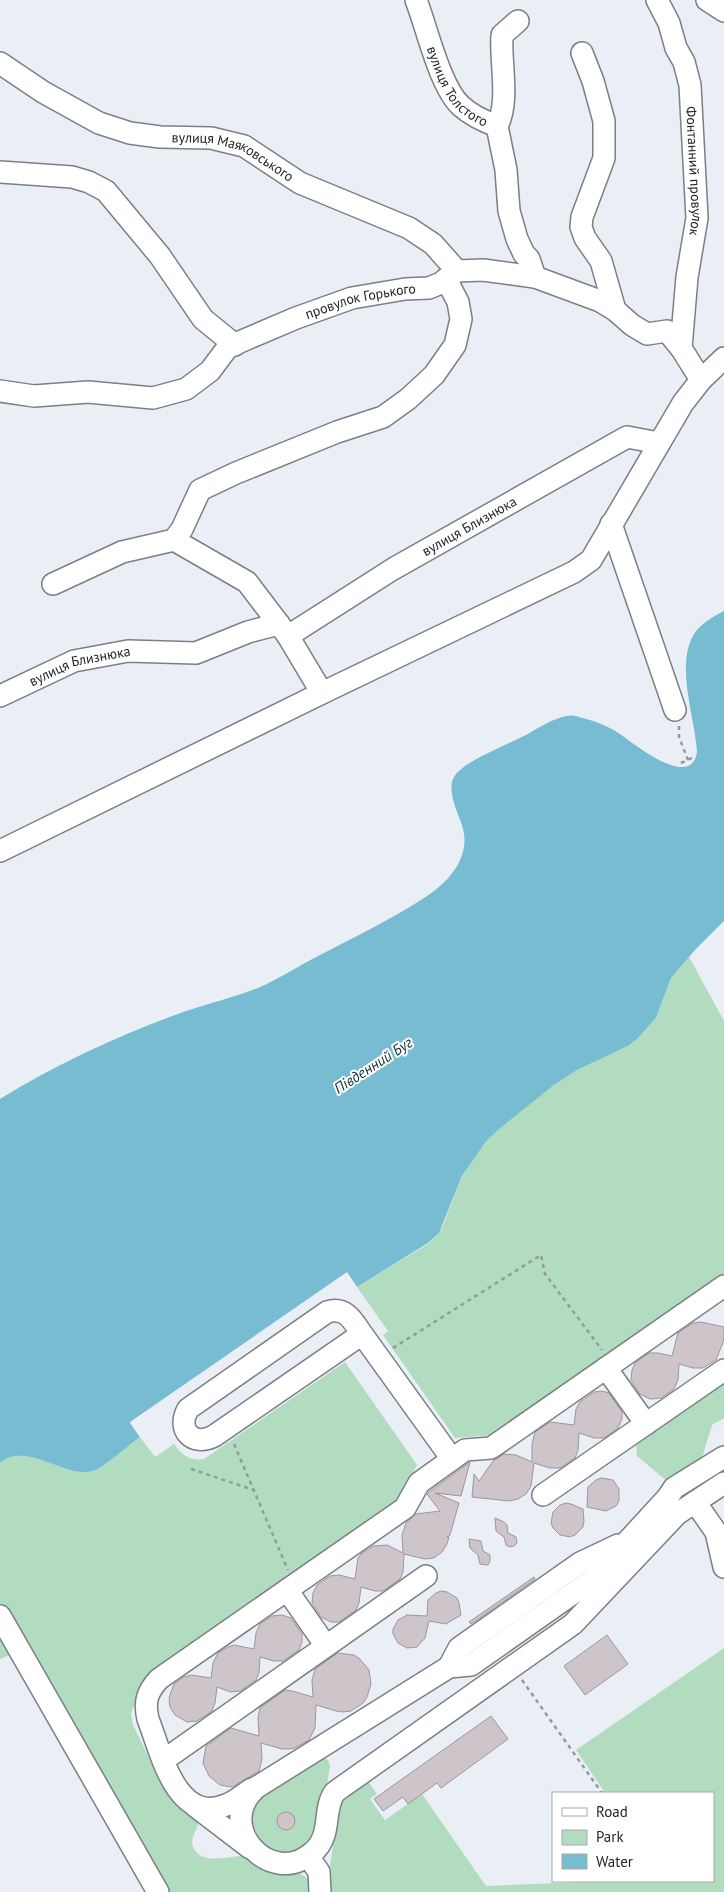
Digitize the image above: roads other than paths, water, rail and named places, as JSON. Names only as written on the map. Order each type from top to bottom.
[{"type":"street","name":"вулиця Толстого","points":[[416,0],[439,67],[450,92],[460,105],[478,119],[497,126],[506,170],[509,211],[517,239],[524,254],[529,259],[534,277]]},
{"type":"street","name":"Фонтанний провулок","points":[[657,0],[669,23],[676,48],[684,62],[690,85],[697,218],[687,276],[681,348]]},
{"type":"street","points":[[707,0],[724,11]]},
{"type":"street","points":[[497,126],[503,116],[502,35],[518,21]]},
{"type":"street","points":[[582,54],[593,81],[604,121],[604,158],[582,217],[581,227],[585,238],[601,261],[616,310]]},
{"type":"street","name":"вулиця Маяковського","points":[[0,63],[44,92],[99,123],[130,133],[160,137],[211,138],[244,146],[300,183],[409,228],[433,244],[451,275],[461,320],[455,344],[434,375],[408,399],[383,417],[236,473],[200,490],[182,529],[174,540]]},
{"type":"street","points":[[0,172],[72,177],[89,182],[106,191],[160,256],[203,320],[235,345]]},
{"type":"street","name":"провулок Горького","points":[[0,391],[34,396],[88,392],[153,398],[186,389],[210,371],[228,348],[296,318],[352,298],[404,289],[428,288],[451,275],[483,270],[534,277],[600,301],[616,310],[632,325],[647,334],[667,331],[681,348],[701,380]]},
{"type":"street","points":[[0,851],[574,572],[591,560],[658,443],[684,403],[701,380],[724,358]]},
{"type":"street","name":"вулиця Близнюка","points":[[0,696],[74,660],[128,651],[196,653],[248,632],[284,630],[627,437],[658,443]]},
{"type":"street","points":[[611,524],[675,710]]},
{"type":"street","points":[[53,584],[122,552],[174,540],[247,582],[284,630],[322,693]]},
{"type":"street","points":[[679,1496],[677,1514],[573,1624],[335,1792],[331,1800],[322,1841],[308,1856],[294,1862],[280,1863],[267,1860],[255,1853],[191,1803],[176,1788],[146,1708],[151,1688],[159,1679],[405,1508],[419,1483],[452,1459],[465,1450],[491,1448],[724,1286]]},
{"type":"street","points":[[362,1334],[208,1439],[196,1439],[186,1432],[183,1420],[188,1409],[327,1312],[339,1310],[350,1316],[452,1459]]},
{"type":"street","points":[[609,1366],[646,1424]]},
{"type":"street","points":[[543,1495],[724,1370]]},
{"type":"street","points":[[191,1803],[211,1808],[224,1806],[449,1667],[471,1665],[592,1580],[628,1541],[724,1457]]},
{"type":"street","points":[[679,1496],[724,1467]]},
{"type":"street","points":[[679,1496],[724,1483]]},
{"type":"street","points":[[679,1496],[716,1532],[724,1567]]},
{"type":"street","points":[[164,1760],[426,1576]]},
{"type":"street","points":[[290,1587],[326,1646]]},
{"type":"street","points":[[0,1616],[158,1892]]},
{"type":"street","points":[[255,1853],[244,1836],[241,1816],[247,1797],[262,1783]]},
{"type":"street","points":[[308,1856],[318,1872],[320,1892]]},
{"type":"water","name":"Південний Буг","points":[[724,611],[724,921],[671,978],[656,1018],[628,1046],[577,1070],[554,1085],[486,1141],[462,1176],[439,1233],[428,1243],[357,1287],[347,1273],[130,1423],[140,1437],[103,1465],[93,1471],[82,1472],[21,1456],[10,1457],[0,1463],[0,1099],[67,1061],[114,1039],[186,1011],[258,988],[387,920],[427,896],[449,878],[463,853],[464,831],[452,790],[452,782],[456,774],[478,758],[548,723],[569,716],[584,718],[613,729],[647,753],[673,766],[684,767],[692,763],[697,752],[686,676],[686,661],[694,634],[700,627]]}]
